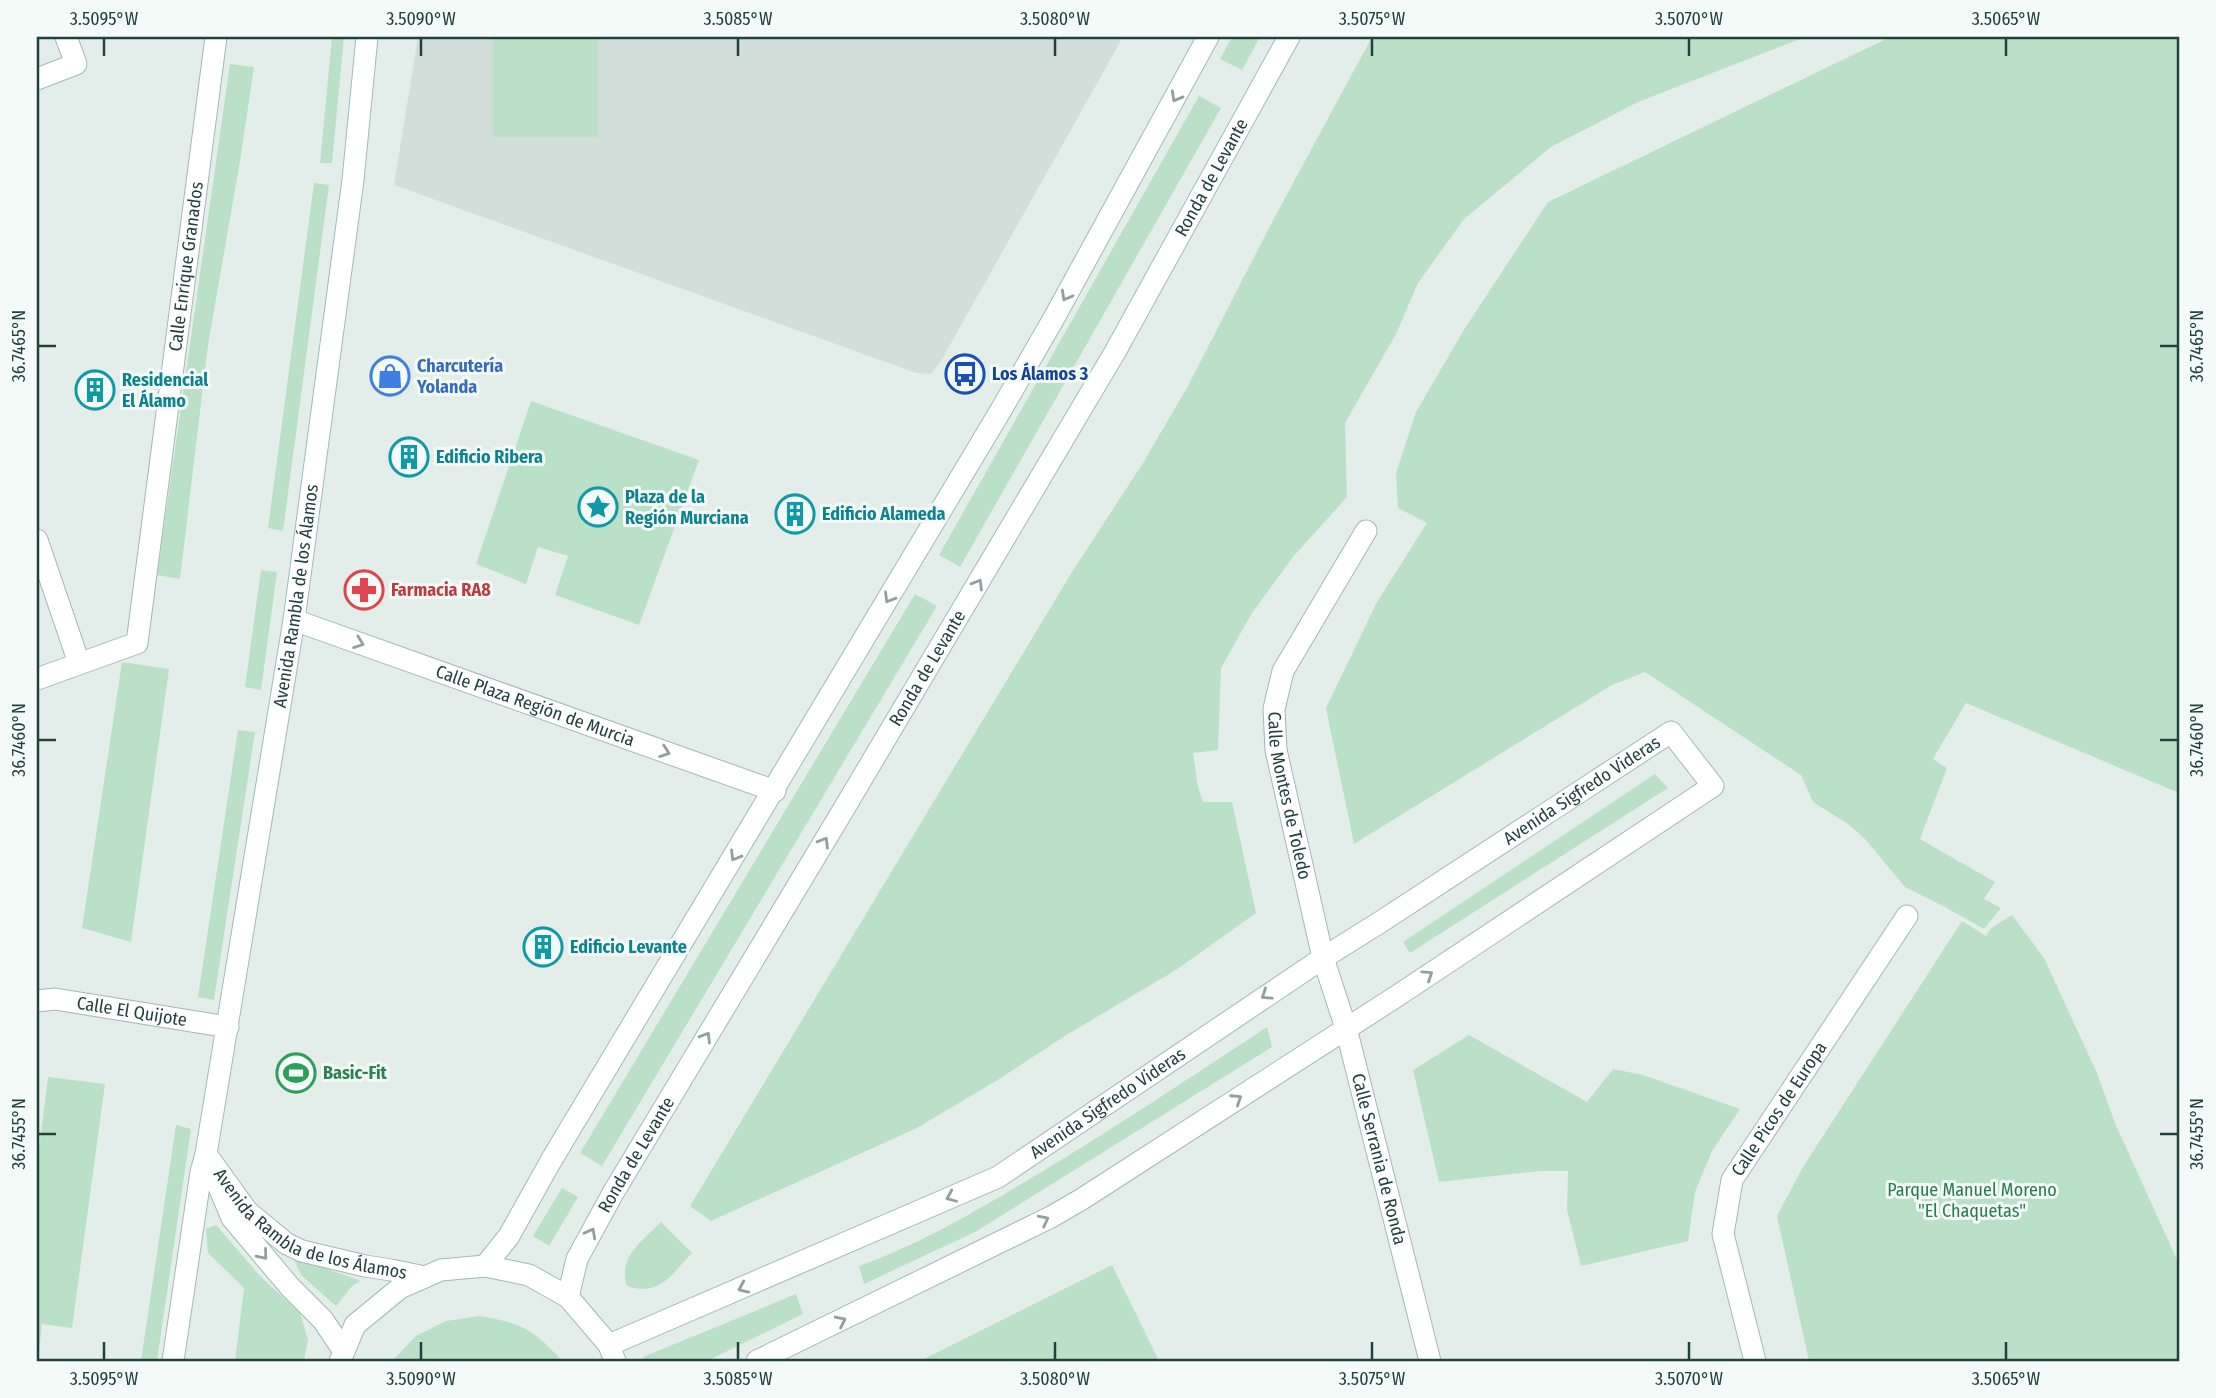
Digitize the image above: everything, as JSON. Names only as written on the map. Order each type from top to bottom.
[{"type":"street","points":[[37,79],[76,64],[66,37]]},
{"type":"street","name":"Calle Enrique Granados","points":[[79,663],[137,643],[216,37]]},
{"type":"street","name":"Avenida Rambla de los Álamos","points":[[173,1361],[201,1172],[228,1027],[294,620],[353,180],[367,37]]},
{"type":"street","points":[[485,1266],[509,1236],[552,1159],[775,790],[1054,318],[1209,37]]},
{"type":"street","name":"Ronda de Levante","points":[[568,1297],[577,1259],[612,1193],[1115,352],[1289,37]]},
{"type":"street","name":"Calle Montes de Toledo","points":[[1323,958],[1276,750],[1275,709],[1283,671],[1366,531]]},
{"type":"street","points":[[37,540],[79,663],[37,679]]},
{"type":"street","name":"Calle Plaza Región de Murcia","points":[[294,620],[775,790]]},
{"type":"street","name":"Avenida Sigfredo Videras","points":[[612,1353],[998,1177],[1323,958],[1671,732],[1713,786],[1346,1028],[1051,1217],[791,1353],[757,1361]]},
{"type":"street","name":"Calle Picos de Europa","points":[[1755,1361],[1723,1234],[1732,1181],[1907,916]]},
{"type":"street","name":"Calle Serrania de Ronda","points":[[1323,958],[1346,1028],[1430,1361]]},
{"type":"street","name":"Calle El Quijote","points":[[37,1001],[55,999],[228,1027]]},
{"type":"street","name":"Avenida Rambla de los Álamos","points":[[206,1154],[247,1211],[287,1244],[302,1251],[425,1277]]},
{"type":"street","name":"Avenida Rambla de los Álamos","points":[[206,1154],[232,1217],[282,1278],[323,1320],[341,1356]]},
{"type":"street","points":[[341,1356],[355,1325],[400,1288],[441,1270],[485,1266],[529,1275],[568,1297],[612,1353]]},
{"type":"shaded area","points":[[418,37],[1123,37],[941,361],[931,374],[916,373],[394,185]]},
{"type":"green space","points":[[332,37],[344,37],[332,163],[320,163]]},
{"type":"green space","points":[[493,37],[598,37],[598,137],[493,137]]},
{"type":"green space","points":[[1232,37],[1260,37],[1242,70],[1220,59]]},
{"type":"green space","points":[[1372,37],[1805,37],[1638,102],[1551,147],[1464,219],[1418,283],[1396,334],[1345,423],[1347,497],[1293,557],[1252,613],[1221,668],[1218,750],[1193,753],[1203,802],[1232,802],[1256,913],[1176,970],[915,1129],[711,1221],[690,1206],[1072,572],[1143,463],[1188,386],[1271,224]]},
{"type":"green space","points":[[1890,37],[2179,37],[2179,793],[1966,703],[1933,759],[1947,768],[1920,839],[1995,882],[1984,899],[2001,908],[1984,929],[1905,887],[1865,839],[1848,824],[1813,802],[1801,775],[1645,672],[1612,685],[1354,844],[1326,708],[1377,602],[1427,523],[1398,508],[1396,473],[1416,412],[1465,328],[1548,202]]},
{"type":"green space","points":[[230,64],[254,67],[208,345],[180,579],[157,575]]},
{"type":"green space","points":[[1199,96],[1221,108],[960,567],[939,555]]},
{"type":"green space","points":[[314,183],[329,185],[283,531],[268,528]]},
{"type":"green space","points":[[531,401],[699,460],[639,625],[555,595],[568,556],[538,547],[526,584],[476,564]]},
{"type":"green space","points":[[261,570],[277,572],[261,690],[245,687]]},
{"type":"green space","points":[[915,594],[937,606],[602,1166],[580,1153]]},
{"type":"green space","points":[[122,662],[169,669],[131,942],[82,928]]},
{"type":"green space","points":[[238,730],[255,732],[214,1000],[198,997]]},
{"type":"green space","points":[[1655,774],[1668,788],[1410,953],[1403,942]]},
{"type":"green space","name":"Parque Manuel Moreno \"El Chaquetas\"","points":[[2012,915],[2044,958],[2179,1264],[2179,1361],[1809,1361],[1777,1216],[1803,1167],[1962,921],[1986,936],[1991,928]]},
{"type":"green space","points":[[1267,1027],[1272,1047],[975,1232],[864,1284],[859,1266],[929,1236],[995,1199],[1153,1102]]},
{"type":"green space","points":[[1469,1035],[1587,1102],[1613,1069],[1643,1075],[1740,1109],[1712,1151],[1695,1192],[1688,1241],[1581,1266],[1567,1210],[1568,1171],[1540,1171],[1439,1182],[1413,1070]]},
{"type":"green space","points":[[48,1077],[105,1084],[72,1328],[42,1324],[37,1352],[37,1164]]},
{"type":"green space","points":[[176,1125],[191,1129],[157,1361],[141,1361]]},
{"type":"green space","points":[[562,1188],[578,1197],[549,1246],[533,1236]]},
{"type":"green space","points":[[661,1222],[692,1253],[671,1276],[657,1286],[638,1289],[627,1286],[625,1276],[629,1258]]},
{"type":"green space","points":[[216,1225],[260,1276],[300,1313],[308,1340],[304,1361],[235,1361],[244,1288],[208,1253],[206,1229]]},
{"type":"green space","points":[[294,1260],[361,1281],[353,1285],[336,1306],[301,1275]]},
{"type":"green space","points":[[1112,1265],[1159,1361],[920,1361]]},
{"type":"green space","points":[[796,1294],[803,1314],[707,1361],[644,1361],[643,1357]]},
{"type":"green space","points":[[479,1316],[506,1321],[526,1329],[543,1341],[562,1361],[392,1361],[416,1336],[446,1321]]},
{"type":"place","name":"Los Álamos 3","points":[[965,374]]},
{"type":"place","name":"Charcutería Yolanda","points":[[390,376]]},
{"type":"place","name":"Residencial El Álamo","points":[[95,390]]},
{"type":"place","name":"Edificio Ribera","points":[[409,457]]},
{"type":"place","name":"Plaza de la Región Murciana","points":[[598,507]]},
{"type":"place","name":"Edificio Alameda","points":[[795,514]]},
{"type":"place","name":"Farmacia RA8","points":[[364,590]]},
{"type":"place","name":"Edificio Levante","points":[[543,947]]},
{"type":"place","name":"Basic-Fit","points":[[296,1073]]}]
